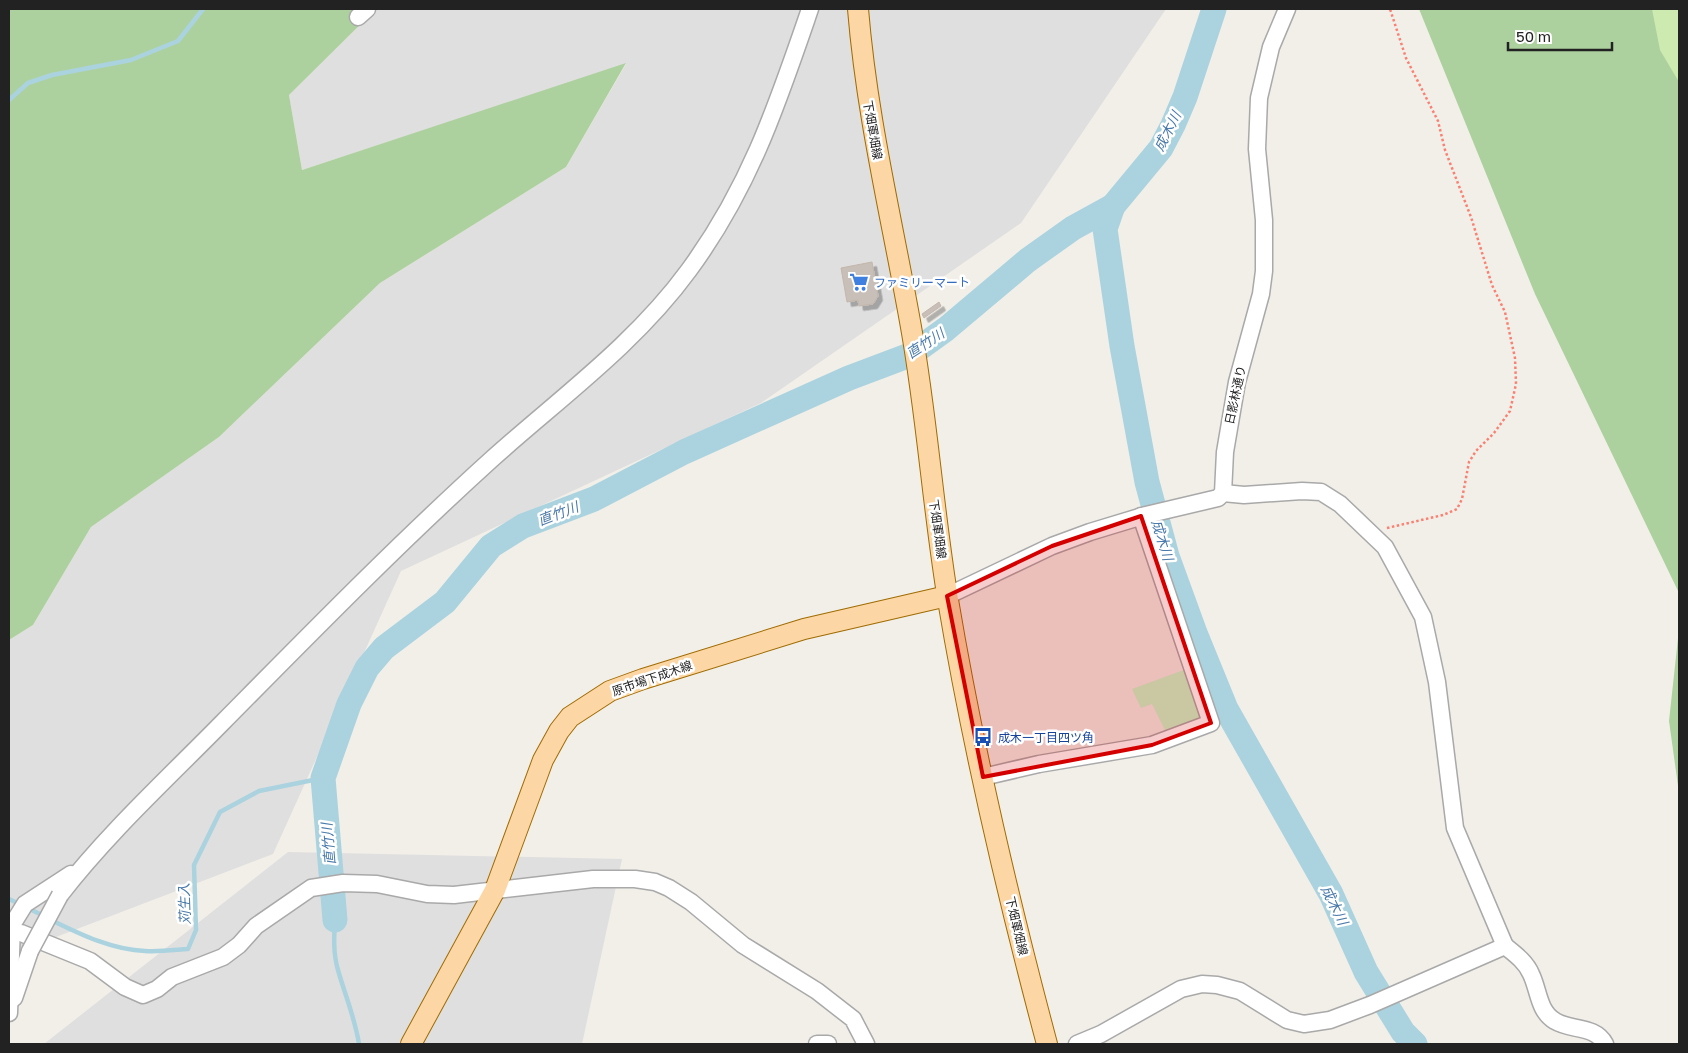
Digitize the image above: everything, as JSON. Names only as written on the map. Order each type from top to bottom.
[{"type":"main road","name":"下畑軍畑線","points":[[858,9],[870,121],[911,328],[947,596],[961,678],[1047,1044]]},
{"type":"main road","name":"原市場下成木線","points":[[411,1044],[495,890],[551,744],[570,717],[587,704],[610,691],[643,679],[804,629],[947,596]]},
{"type":"street","points":[[9,1014],[30,951],[60,895],[81,868],[350,594],[492,459],[616,351],[671,293],[722,221],[751,168],[771,123],[810,9]]},
{"type":"street","name":"日影林通り","points":[[1223,493],[1225,452],[1237,382],[1261,294],[1264,272],[1264,220],[1257,149],[1259,98],[1272,47],[1287,9]]},
{"type":"street","points":[[947,596],[1052,546],[1144,515],[1218,498],[1223,493],[1238,495],[1302,490],[1321,492],[1340,504],[1385,548],[1423,617],[1437,682],[1455,828],[1505,946],[1522,960],[1531,974],[1539,1003],[1555,1021],[1580,1027],[1601,1036],[1605,1044]]},
{"type":"street","points":[[983,777],[1039,764],[1152,745],[1211,723],[1144,515]]},
{"type":"street","points":[[9,1014],[9,982],[23,914],[81,868]]},
{"type":"street","points":[[23,914],[125,986],[144,995],[157,989],[172,977],[223,957],[239,945],[256,926],[311,888],[320,886],[343,883],[377,884],[427,894],[454,895],[593,879],[635,879],[655,882],[669,888],[691,902],[743,945],[817,990],[853,1019],[866,1044]]},
{"type":"street","points":[[1077,1044],[1101,1034],[1191,985],[1217,985],[1240,991],[1275,1014],[1304,1024],[1330,1020],[1370,1005],[1505,946]]},
{"type":"street","points":[[817,1044],[828,1044]]},
{"type":"path","points":[[1368,532],[1443,515],[1457,509],[1462,499],[1469,462],[1476,450],[1494,433],[1510,411],[1516,384],[1515,358],[1506,312],[1492,285],[1471,217],[1445,150],[1438,122],[1406,58],[1390,9]]},
{"type":"highlighted area","points":[[1141,516],[1211,723],[1152,745],[983,777],[947,596],[1052,546]]},
{"type":"shaded area","points":[[376,9],[1166,9],[1021,223],[761,403],[401,571],[273,854],[9,955],[9,640],[33,625],[91,527],[219,437],[380,283],[566,167],[626,64],[302,170],[289,95]]},
{"type":"shaded area","points":[[288,852],[622,859],[582,1044],[44,1044]]},
{"type":"green space","points":[[9,9],[376,9],[289,95],[302,170],[626,63],[566,167],[380,283],[219,437],[91,527],[33,625],[9,640]]},
{"type":"green space","points":[[1419,9],[1652,9],[1660,50],[1679,82],[1679,593],[1535,294]]},
{"type":"green space","points":[[1598,9],[1679,9],[1679,172]]},
{"type":"green space","points":[[1679,629],[1679,793],[1669,721]]},
{"type":"green space","points":[[1189,668],[1206,719],[1168,736],[1152,704],[1141,708],[1132,689]]},
{"type":"building","name":"ファミリーマート","points":[[872,262],[878,296],[873,304],[859,306],[858,300],[847,302],[841,268]]},
{"type":"building","points":[[939,302],[941,306],[924,318],[922,314]]},
{"type":"waterway","points":[[9,100],[28,83],[52,75],[131,60],[178,41],[203,9]]},
{"type":"waterway","name":"成木川","points":[[1214,9],[1185,97],[1173,125],[1161,148],[1113,206],[1105,229],[1122,346],[1147,482],[1167,556],[1195,633],[1226,709],[1331,894],[1366,972],[1403,1032],[1415,1044]]},
{"type":"waterway","name":"直竹川","points":[[335,920],[323,778],[349,704],[367,668],[384,648],[445,602],[491,546],[523,526],[594,499],[684,452],[849,378],[910,355],[946,329],[1028,260],[1073,228],[1113,206]]},
{"type":"waterway","name":"苅生入","points":[[51,920],[73,931],[120,948],[150,951],[188,949],[196,930],[194,865],[220,812],[259,791],[323,778]]},
{"type":"waterway","name":"苅生入","points":[[9,899],[44,916]]},
{"type":"waterway","name":"直竹川","points":[[335,920],[334,945],[336,964],[359,1044]]},
{"type":"place","name":"ファミリーマート","points":[[859,282]]},
{"type":"place","name":"成木一丁目四ツ角","points":[[983,737]]}]
